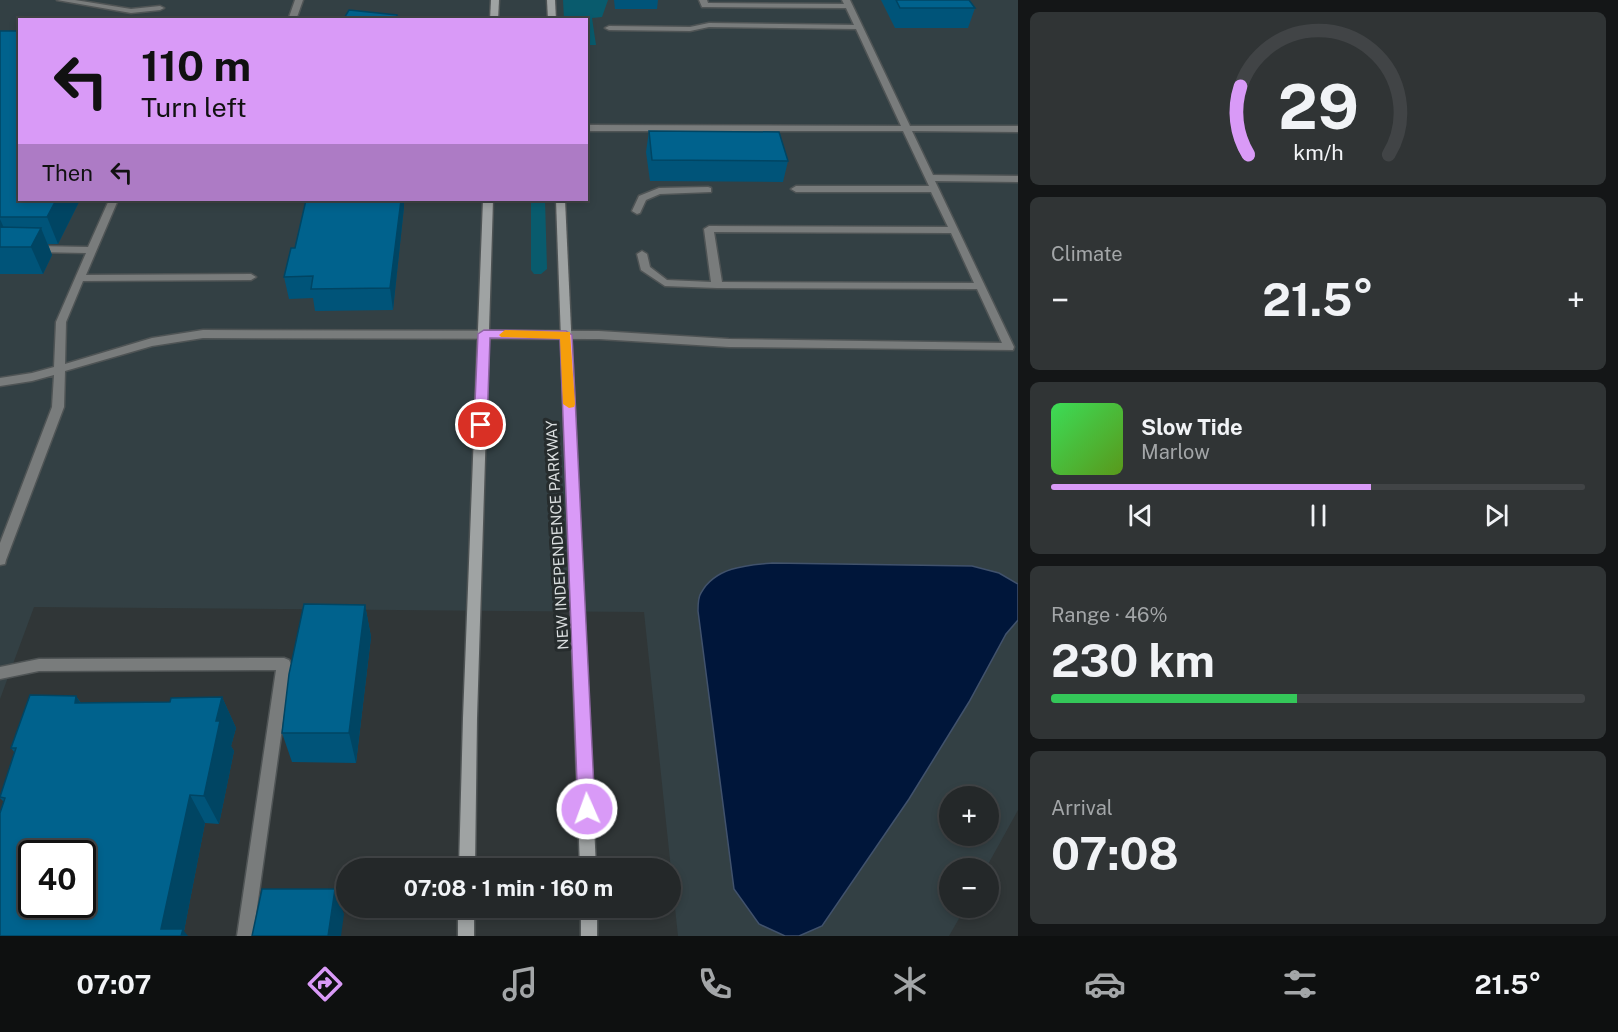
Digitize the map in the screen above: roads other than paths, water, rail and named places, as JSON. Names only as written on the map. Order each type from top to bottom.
[{"type":"street","points":[[494,18],[495,0]]},
{"type":"street","points":[[551,0],[552,18]]},
{"type":"street","points":[[467,858],[488,201]]},
{"type":"street","name":"NEW INDEPENDENCE PARKWAY","points":[[560,201],[588,858]]},
{"type":"street","points":[[466,918],[466,936]]},
{"type":"street","points":[[589,918],[589,936]]},
{"type":"lane","points":[[61,0],[131,11],[161,7]]},
{"type":"lane","points":[[293,18],[299,0]]},
{"type":"lane","points":[[0,382],[32,377],[152,342],[203,334],[566,335],[729,343],[1014,347],[980,286],[847,3],[704,2],[709,26]]},
{"type":"lane","points":[[609,28],[859,27]]},
{"type":"lane","points":[[588,128],[1018,129]]},
{"type":"lane","points":[[929,178],[1018,178]]},
{"type":"lane","points":[[796,189],[934,189]]},
{"type":"lane","points":[[637,211],[642,198],[658,191],[708,190]]},
{"type":"lane","points":[[0,560],[58,407],[61,322],[113,201]]},
{"type":"lane","points":[[717,285],[709,229],[954,230]]},
{"type":"lane","points":[[22,249],[91,250]]},
{"type":"lane","points":[[642,254],[645,268],[665,283],[980,286]]},
{"type":"lane","points":[[79,278],[251,278]]},
{"type":"lane","points":[[0,673],[39,665],[284,664],[245,936]]}]
